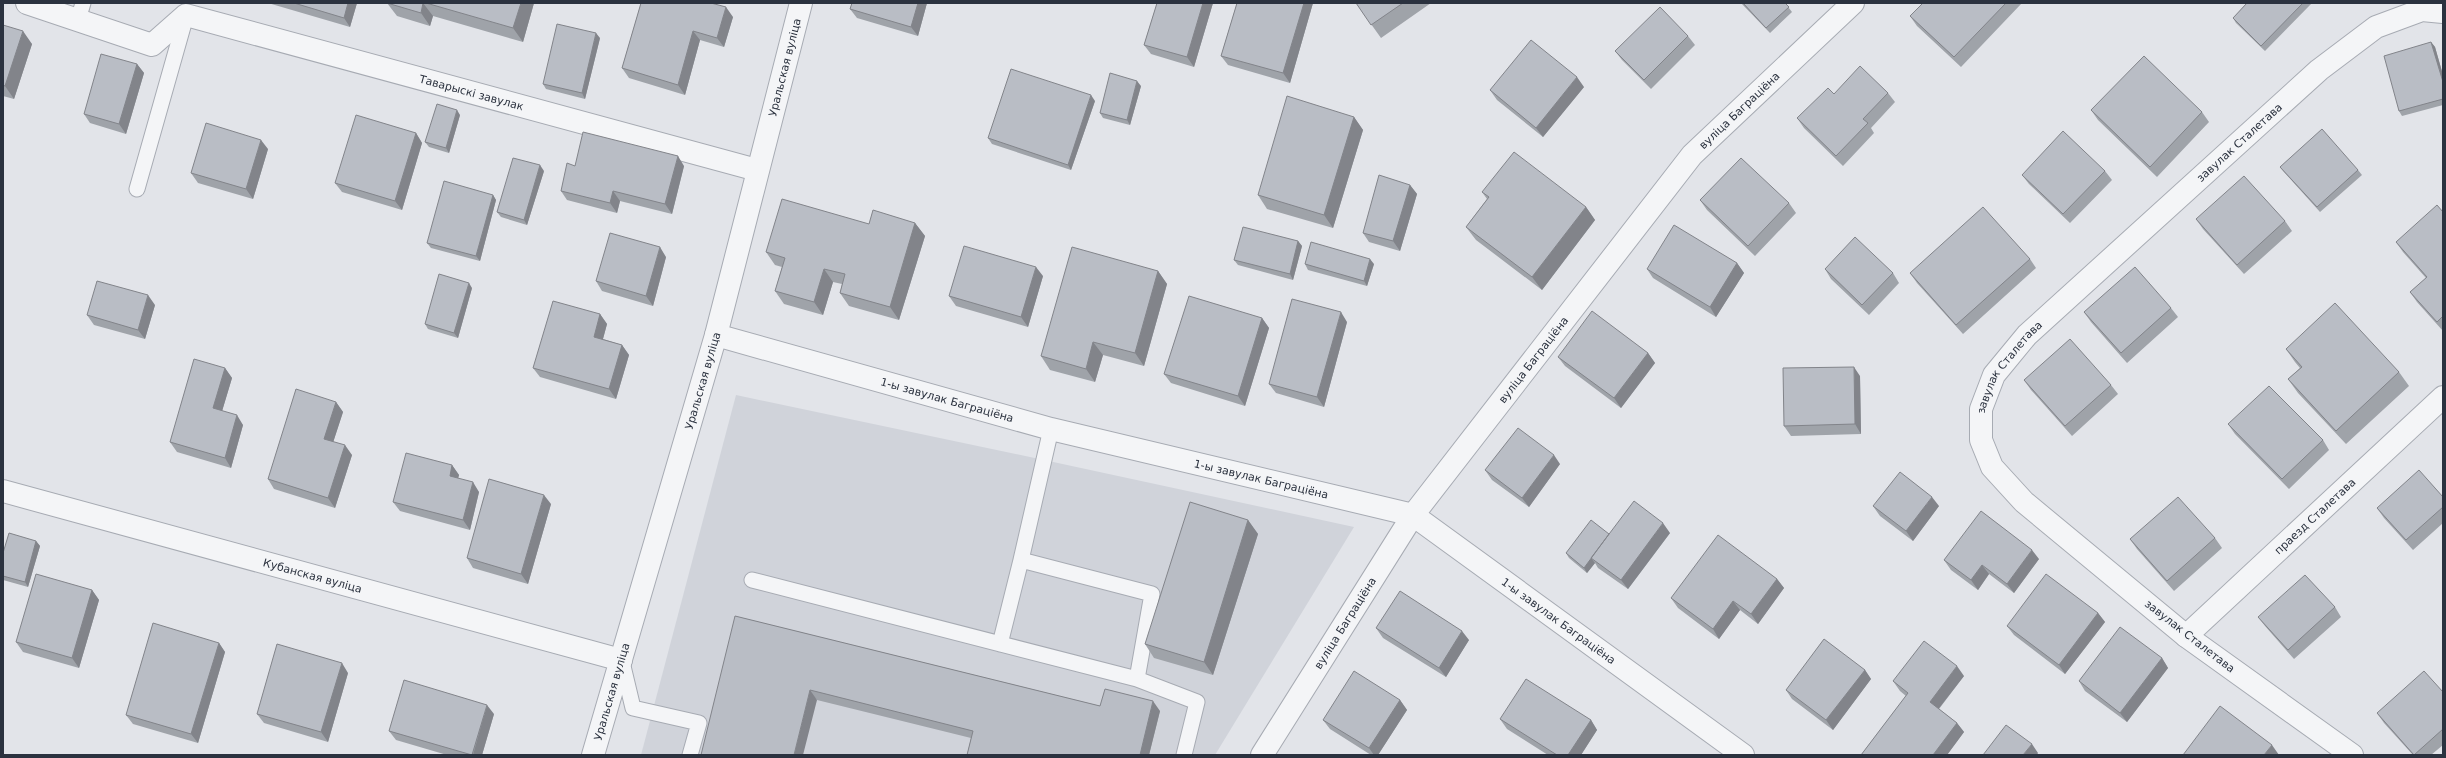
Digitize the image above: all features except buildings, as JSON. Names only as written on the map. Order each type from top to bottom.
[{"type":"street","points":[[28,3],[81,11],[152,45],[187,9]]},
{"type":"street","name":"Уральская вуліца","points":[[593,755],[716,335],[757,170],[802,3]]},
{"type":"street","name":"вуліца Баграціёна","points":[[1262,755],[1413,515],[1692,155],[1853,3]]},
{"type":"street","name":"Таварыскі завулак","points":[[187,9],[757,170]]},
{"type":"street","name":"завулак Сталетава","points":[[2352,755],[2186,636],[2024,502],[1992,467],[1982,440],[1981,409],[1994,375],[2027,334],[2319,70],[2376,27],[2422,10],[2443,12]]},
{"type":"street","name":"1-ы завулак Баграціёна","points":[[716,335],[1051,429],[1413,515],[1743,755]]},
{"type":"street","name":"праезд Сталетава","points":[[2186,636],[2443,397]]},
{"type":"street","name":"Кубанская вуліца","points":[[3,491],[621,660]]},
{"type":"lane","points":[[137,189],[187,9]]},
{"type":"lane","points":[[1000,644],[1051,429]]},
{"type":"lane","points":[[1021,560],[1152,594],[1137,679]]},
{"type":"lane","points":[[752,580],[1137,679],[1198,702],[1184,755]]},
{"type":"lane","points":[[621,660],[633,708],[699,722],[690,755]]},
{"type":"shaded area","points":[[736,395],[1354,527],[1215,755],[641,755]]}]
